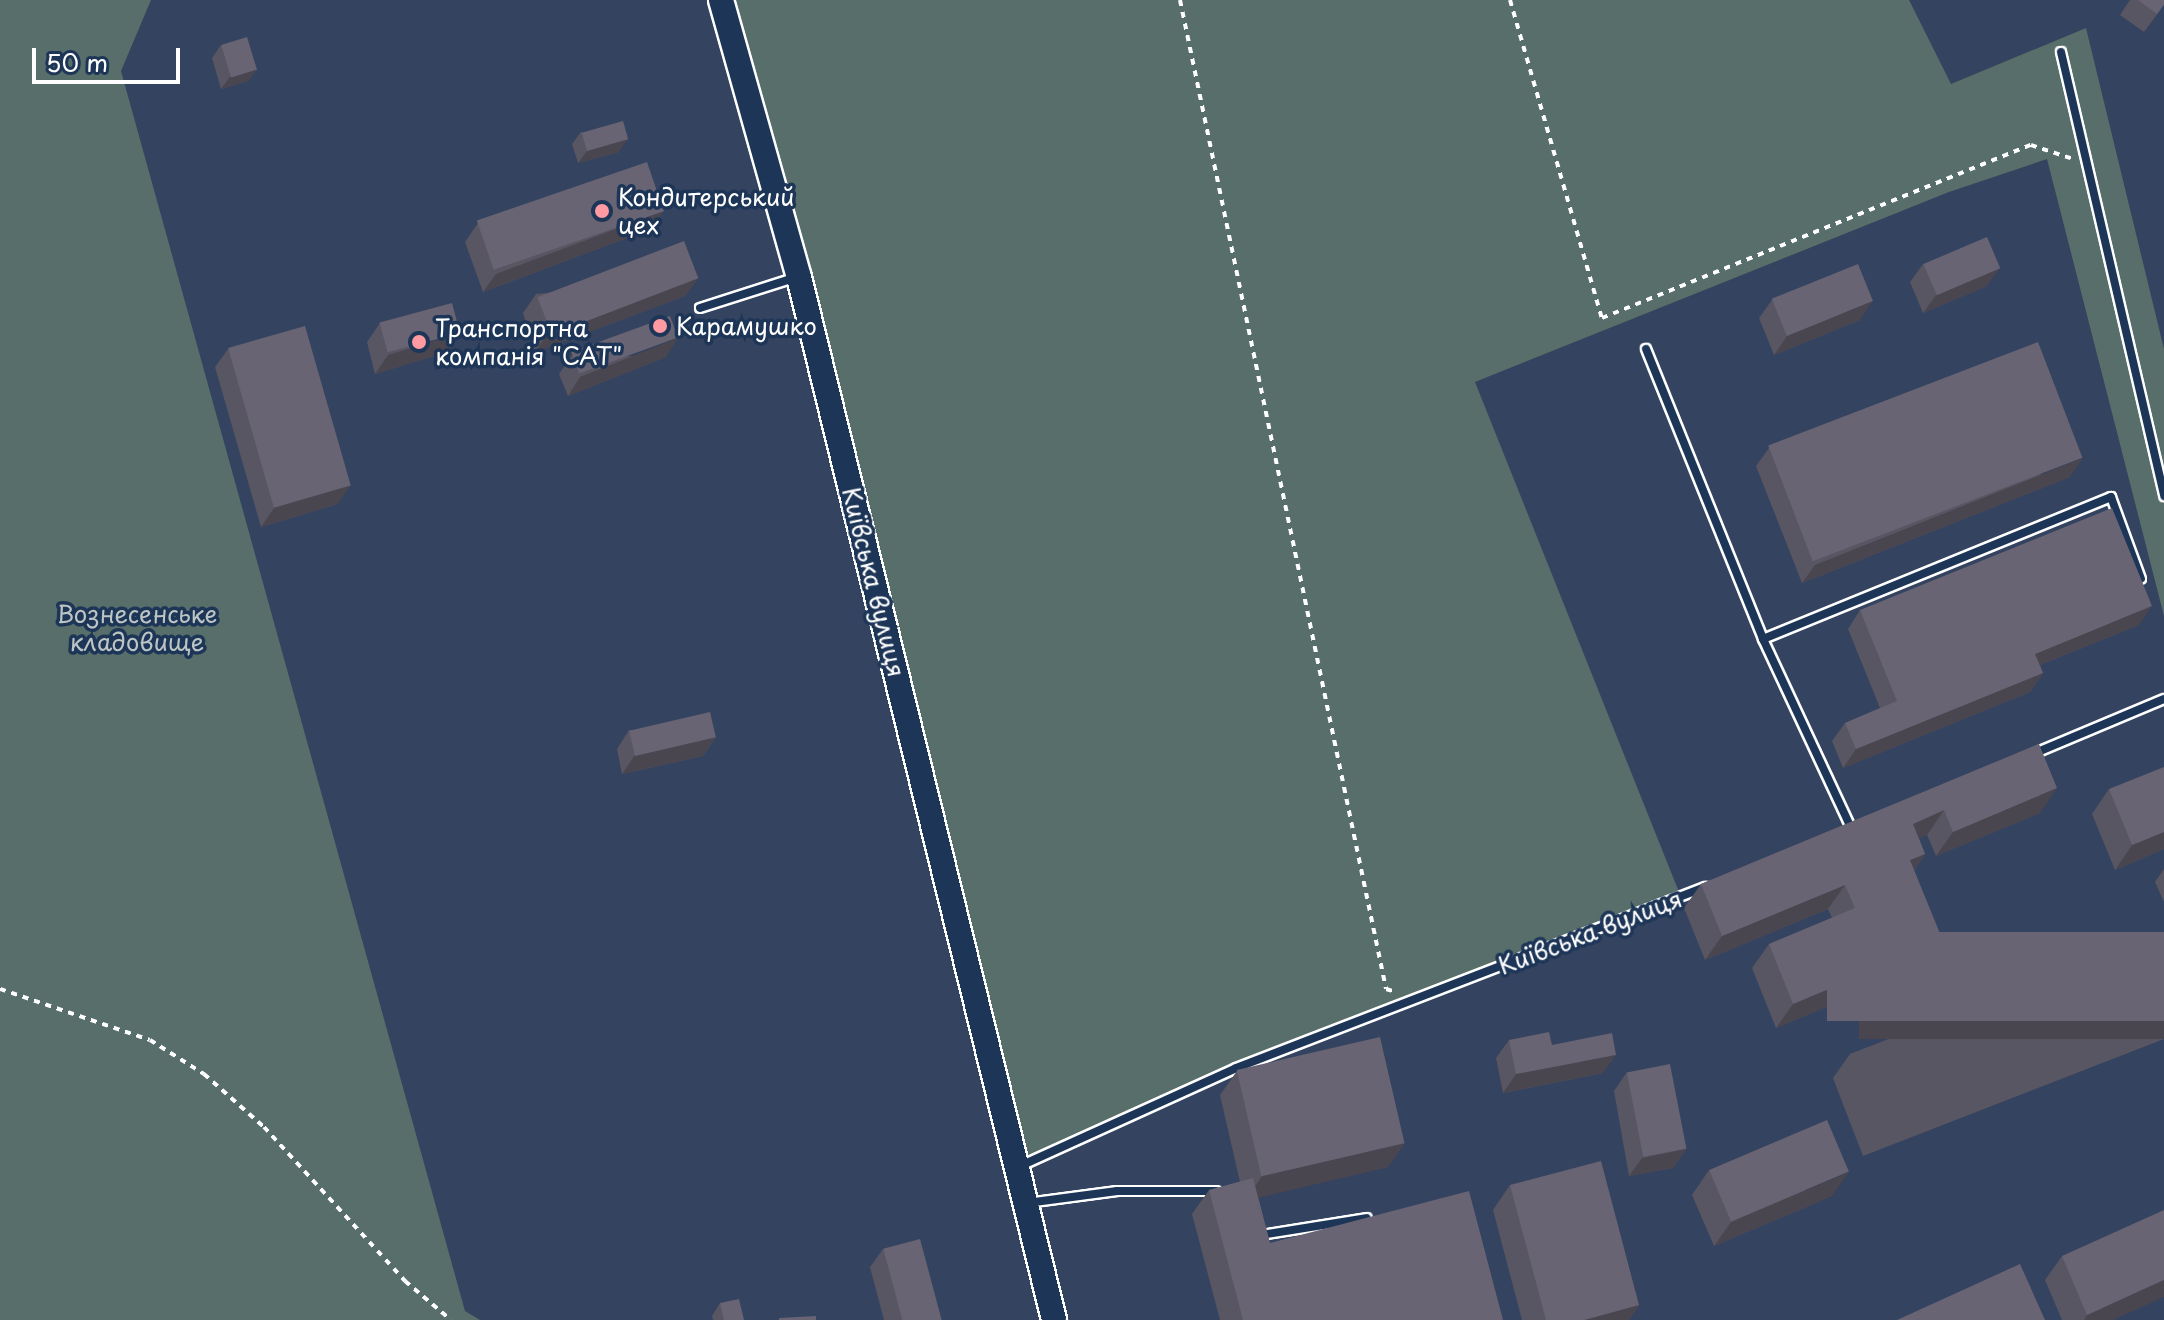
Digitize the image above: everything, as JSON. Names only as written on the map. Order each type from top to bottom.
[{"type":"main road","name":"Київська вулиця","points":[[721,0],[799,277],[1054,1320]]},
{"type":"lane","points":[[2061,52],[2164,496]]},
{"type":"lane","points":[[700,308],[799,277]]},
{"type":"lane","points":[[1646,349],[1763,639],[1852,830]]},
{"type":"lane","points":[[1763,639],[2111,497],[2147,595]]},
{"type":"lane","points":[[2022,759],[2164,699]]},
{"type":"lane","points":[[1838,836],[1866,824]]},
{"type":"lane","name":"Київська вулиця","points":[[1017,1167],[1236,1068],[1710,886]]},
{"type":"lane","points":[[1026,1203],[1117,1191],[1201,1194],[1230,1189]]},
{"type":"lane","points":[[1254,1226],[1262,1238],[1386,1215]]},
{"type":"path","points":[[1180,0],[1386,989],[1418,998]]},
{"type":"path","points":[[1510,0],[1602,318],[2031,145],[2087,163]]},
{"type":"path","points":[[0,989],[150,1040],[204,1074],[264,1127],[405,1281],[451,1320]]},
{"type":"green space","name":"Вознесенське кладовище","points":[[0,0],[151,0],[121,71],[465,1311],[480,1320],[0,1320]]},
{"type":"green space","points":[[721,0],[1909,0],[1951,84],[2086,28],[2164,349],[2164,616],[2047,159],[1949,192],[1475,382],[1681,897],[1236,1068],[1017,1167]]},
{"type":"building","points":[[2138,0],[2164,0],[2164,4],[2157,14]]},
{"type":"building","points":[[247,37],[257,70],[231,77],[221,45]]},
{"type":"building","points":[[623,121],[628,139],[587,151],[582,133]]},
{"type":"building","points":[[647,162],[664,211],[494,270],[477,221]]},
{"type":"building","points":[[1987,237],[2000,268],[1937,295],[1923,264]]},
{"type":"building","points":[[684,241],[698,278],[552,335],[537,297]]},
{"type":"building","points":[[1858,264],[1873,301],[1787,336],[1772,299]]},
{"type":"building","points":[[452,303],[460,333],[388,352],[380,322]]},
{"type":"building","points":[[670,316],[678,338],[579,374],[571,352]]},
{"type":"building","points":[[305,326],[351,486],[274,508],[228,348]]},
{"type":"building","points":[[2038,342],[2082,458],[1813,561],[1768,446]]},
{"type":"building","points":[[2112,508],[2152,606],[2035,654],[2043,673],[1856,749],[1845,723],[1897,701],[1860,610]]},
{"type":"building","points":[[710,712],[716,737],[635,756],[629,731]]},
{"type":"building","points":[[2039,744],[2057,788],[1953,832],[1944,810],[1913,824],[1925,854],[1910,860],[1943,941],[1793,1004],[1769,944],[1855,908],[1845,885],[1722,936],[1701,884]]},
{"type":"building","points":[[2164,767],[2164,832],[2132,845],[2109,789]]},
{"type":"building","points":[[1827,932],[2164,932],[2164,1021],[1827,1021]]},
{"type":"building","points":[[1549,1032],[1552,1045],[1612,1033],[1616,1055],[1516,1074],[1509,1040]]},
{"type":"building","points":[[1380,1037],[1405,1143],[1261,1176],[1237,1070]]},
{"type":"building","points":[[1670,1064],[1686,1148],[1643,1157],[1627,1072]]},
{"type":"building","points":[[1827,1120],[1849,1172],[1731,1222],[1709,1170]]},
{"type":"building","points":[[1601,1161],[1639,1305],[1584,1320],[1546,1320],[1510,1185]]},
{"type":"building","points":[[1253,1178],[1270,1243],[1469,1191],[1503,1320],[1243,1320],[1209,1190]]},
{"type":"building","points":[[2164,1210],[2164,1280],[2087,1315],[2062,1256]]},
{"type":"building","points":[[920,1239],[942,1320],[902,1320],[883,1249]]},
{"type":"building","points":[[2020,1264],[2045,1320],[1897,1320]]},
{"type":"building","points":[[739,1299],[744,1320],[724,1320],[720,1303]]},
{"type":"building","points":[[816,1316],[816,1320],[779,1320],[779,1318]]},
{"type":"place","name":"Кондитерський цех","points":[[602,211]]},
{"type":"place","name":"Карамушко","points":[[660,326]]},
{"type":"place","name":"Транспортна компанія \"САТ\"","points":[[419,342]]}]
